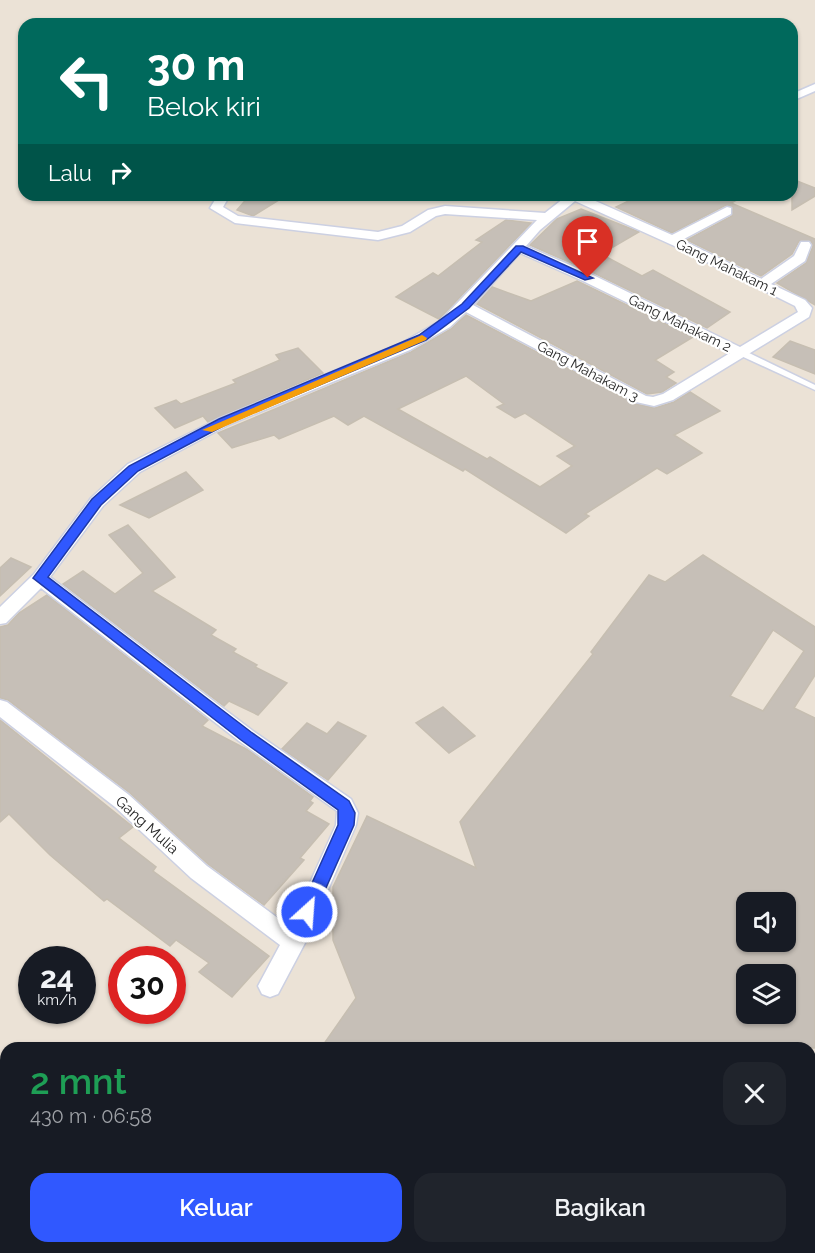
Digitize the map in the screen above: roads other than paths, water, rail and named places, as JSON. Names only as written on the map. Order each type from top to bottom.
[{"type":"street","points":[[798,95],[815,87]]},
{"type":"street","points":[[220,201],[216,208],[235,219],[378,236],[406,229],[432,213],[445,210],[547,217]]},
{"type":"street","points":[[0,618],[40,578],[97,502],[134,468],[223,422],[405,347],[445,324],[465,306],[547,217],[567,201]]},
{"type":"street","name":"Gang Mahakam 1","points":[[588,201],[800,303],[806,311],[742,353]]},
{"type":"street","points":[[673,240],[727,211]]},
{"type":"street","points":[[762,284],[800,258],[805,246]]},
{"type":"street","name":"Gang Mahakam 2","points":[[519,248],[588,278],[742,353]]},
{"type":"street","name":"Gang Mahakam 3","points":[[465,306],[648,401],[668,397],[742,353]]},
{"type":"street","points":[[40,578],[246,736],[344,805],[348,813],[346,825],[293,942],[270,986]]},
{"type":"street","name":"Gang Mulia","points":[[0,707],[122,801],[199,872],[293,942]]},
{"type":"lane","points":[[742,353],[815,388]]}]
